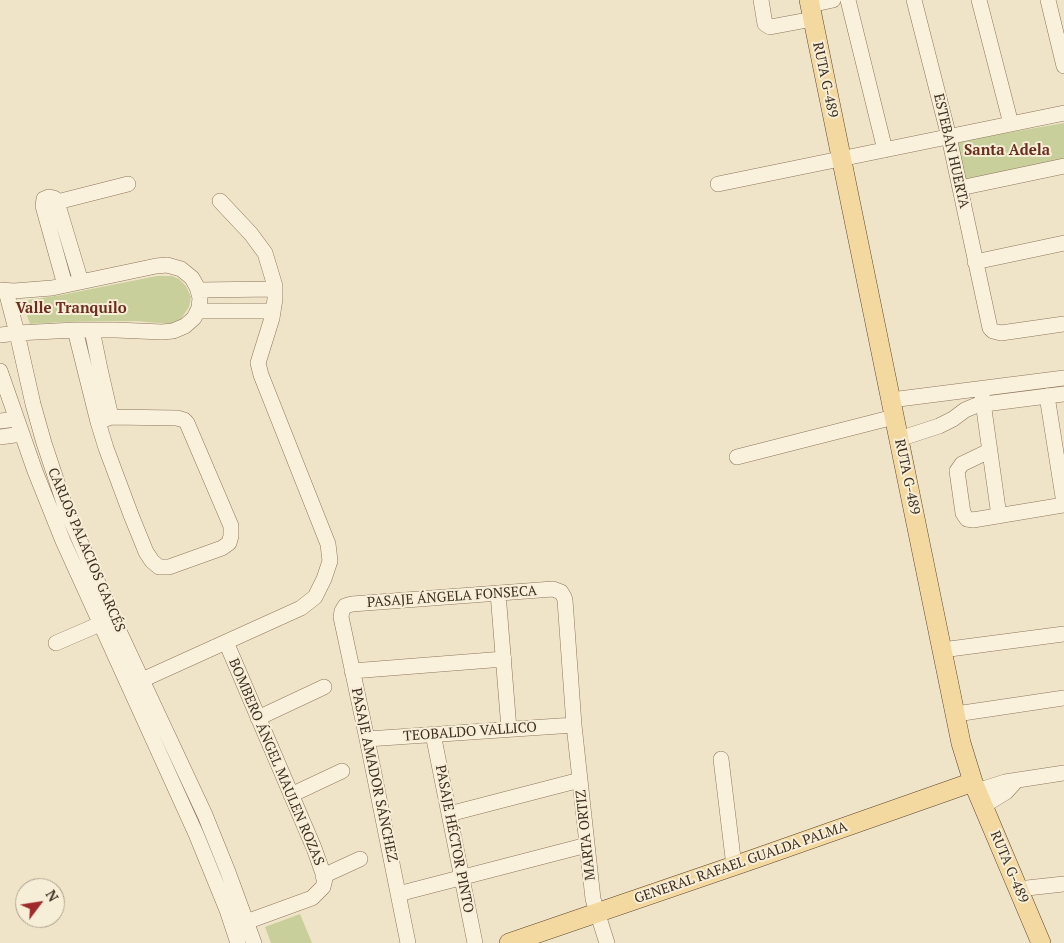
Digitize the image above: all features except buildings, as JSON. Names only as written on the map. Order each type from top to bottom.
[{"type":"main road","name":"RUTA G-489","points":[[811,8],[966,760],[1041,943]]},
{"type":"main road","name":"GENERAL RAFAEL GUALDA PALMA","points":[[509,943],[734,866],[978,793]]},
{"type":"street","points":[[761,0],[765,24],[770,27],[833,0]]},
{"type":"street","points":[[848,0],[885,150]]},
{"type":"street","name":"ESTEBAN HUERTA","points":[[914,0],[949,137],[989,324],[993,331],[1001,333],[1064,324]]},
{"type":"street","points":[[979,0],[1011,124]]},
{"type":"street","points":[[1048,0],[1064,66]]},
{"type":"street","points":[[718,184],[1064,113]]},
{"type":"street","points":[[960,188],[1064,166]]},
{"type":"street","points":[[57,202],[128,184]]},
{"type":"street","points":[[65,285],[43,206],[44,199],[49,197],[54,198],[57,202],[81,282]]},
{"type":"street","points":[[142,680],[301,608],[315,597],[324,580],[330,561],[328,544],[261,375],[258,363],[275,299],[275,289],[265,253],[252,234],[220,201]]},
{"type":"street","points":[[975,262],[1064,243]]},
{"type":"street","points":[[0,335],[75,330],[174,331],[191,322],[198,311],[199,303],[195,282],[187,273],[174,266],[167,265],[39,289],[3,290]]},
{"type":"street","points":[[198,290],[275,289]]},
{"type":"street","name":"CARLOS PALACIOS GARCÉS","points":[[3,290],[17,333],[33,404],[54,476],[78,539],[142,680],[153,720],[238,943]]},
{"type":"street","points":[[198,311],[273,311]]},
{"type":"street","points":[[75,330],[105,419]]},
{"type":"street","points":[[92,330],[100,369],[106,448],[146,552],[154,564],[159,567],[169,567],[222,548],[229,543],[232,536],[231,526],[187,423],[177,418],[105,419]]},
{"type":"street","name":"CARLOS PALACIOS GARCÉS","points":[[0,372],[16,419],[63,540],[100,624],[153,720],[180,759],[212,834],[254,943]]},
{"type":"street","points":[[737,457],[893,408],[981,389],[1064,378]]},
{"type":"street","points":[[981,389],[999,516]]},
{"type":"street","points":[[899,439],[931,430],[947,423],[970,407],[1064,394]]},
{"type":"street","points":[[989,450],[962,464],[958,471],[963,513],[967,519],[973,520],[999,516],[1064,504],[1047,396]]},
{"type":"street","points":[[0,421],[16,419]]},
{"type":"street","points":[[0,437],[22,434]]},
{"type":"street","name":"PASAJE ÁNGELA FONSECA","points":[[343,608],[352,604],[553,590],[561,592]]},
{"type":"street","name":"MARTA ORTIZ","points":[[561,592],[565,600],[574,725],[593,899],[607,943]]},
{"type":"street","points":[[498,594],[509,729]]},
{"type":"street","name":"PASAJE AMADOR SÁNCHEZ","points":[[343,608],[341,617],[408,943]]},
{"type":"street","points":[[56,643],[100,624]]},
{"type":"street","points":[[942,650],[1064,634]]},
{"type":"street","name":"BOMBERO ÁNGEL MAULEN ROZAS","points":[[226,642],[314,848],[325,880],[323,887],[312,898],[246,922]]},
{"type":"street","points":[[352,671],[504,659]]},
{"type":"street","points":[[258,718],[324,688]]},
{"type":"street","points":[[956,714],[1064,698]]},
{"type":"street","name":"TEOBALDO VALLICO","points":[[367,740],[574,725]]},
{"type":"street","name":"PASAJE HÉCTOR PINTO","points":[[433,734],[475,943]]},
{"type":"street","points":[[721,759],[734,866]]},
{"type":"street","points":[[291,795],[342,771]]},
{"type":"street","points":[[978,793],[1001,796],[1016,780],[1064,774]]},
{"type":"street","points":[[450,814],[580,780]]},
{"type":"street","points":[[398,894],[587,845]]},
{"type":"street","points":[[323,876],[360,859]]},
{"type":"street","points":[[1018,889],[1064,884]]},
{"type":"green space","points":[[1064,123],[1064,162],[965,183],[955,142]]},
{"type":"green space","points":[[157,276],[172,276],[179,279],[186,286],[191,297],[189,307],[180,320],[171,324],[135,321],[30,324],[22,301],[61,295]]},
{"type":"green space","points":[[300,914],[312,943],[271,943],[265,927]]},
{"type":"district","name":"Santa Adela","points":[[1007,151]]},
{"type":"district","name":"Valle Tranquilo","points":[[71,309]]}]
